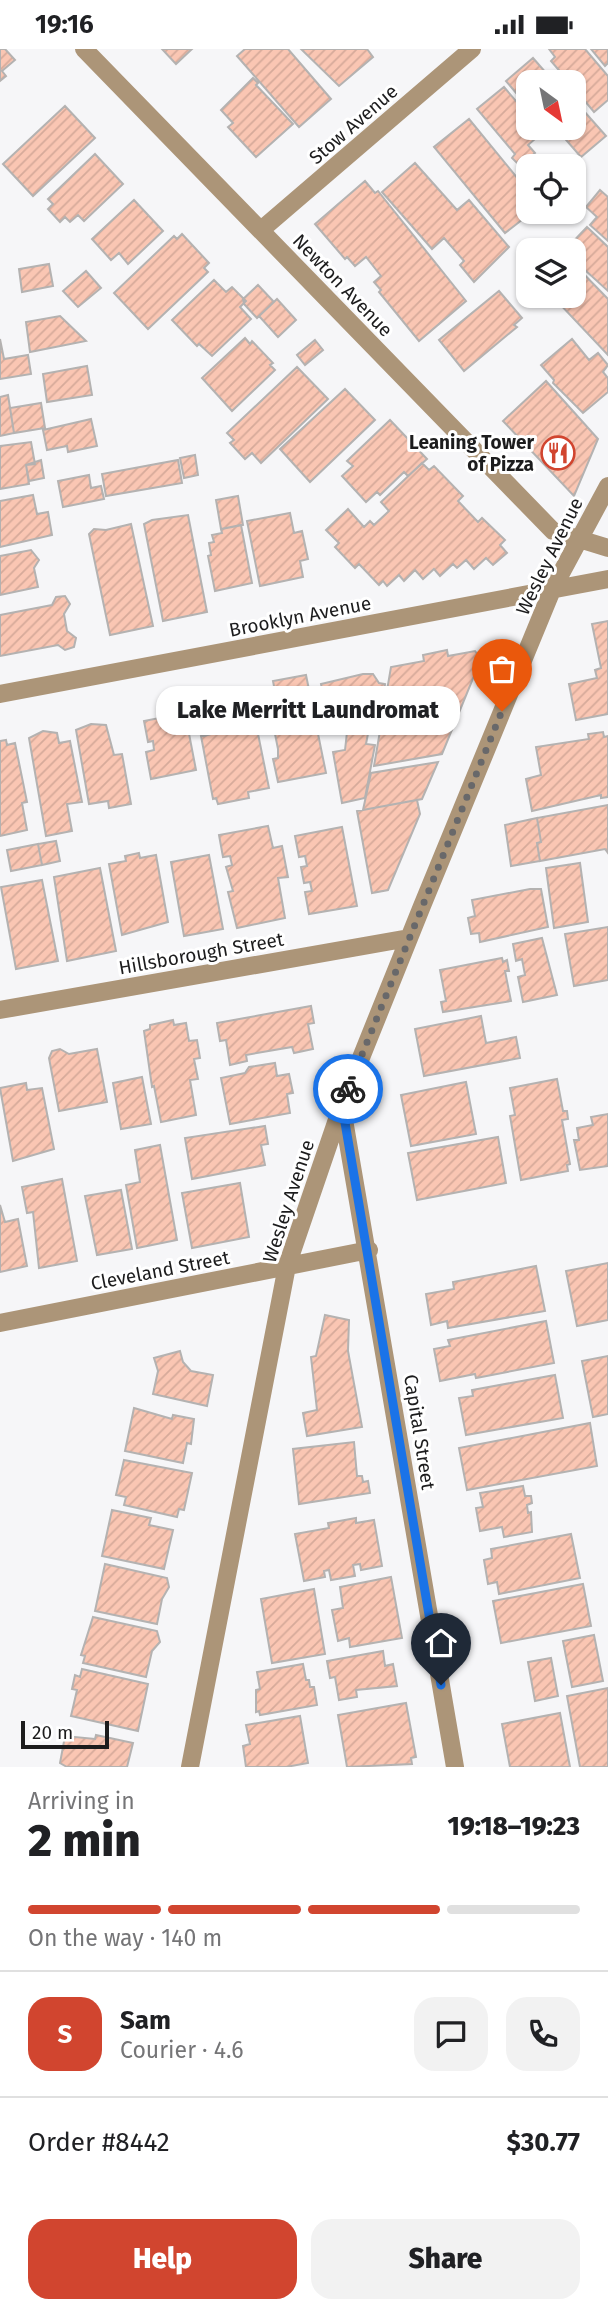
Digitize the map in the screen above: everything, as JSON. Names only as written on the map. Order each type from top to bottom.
[{"type":"street","name":"Newton Avenue","points":[[84,49],[553,531],[608,548]]},
{"type":"street","name":"Stow Avenue","points":[[261,230],[472,49]]},
{"type":"street","name":"Wesley Avenue","points":[[190,1767],[287,1266],[342,1105],[408,937],[552,590],[608,485]]},
{"type":"street","name":"Brooklyn Avenue","points":[[0,694],[608,579]]},
{"type":"street","name":"Hillsborough Street","points":[[0,1010],[408,937]]},
{"type":"street","name":"Capital Street","points":[[342,1105],[369,1250],[455,1767]]},
{"type":"street","name":"Cleveland Street","points":[[0,1323],[369,1250]]},
{"type":"building","points":[[0,49],[5,49],[15,60],[2,71],[6,76],[0,81]]},
{"type":"building","points":[[162,49],[192,49],[176,64]]},
{"type":"building","points":[[245,49],[288,49],[331,99],[299,127],[237,56]]},
{"type":"building","points":[[301,49],[367,49],[373,57],[339,86]]},
{"type":"building","points":[[549,49],[585,49],[608,76],[608,100],[594,112],[586,102],[586,70],[559,70],[551,61],[555,57]]},
{"type":"building","points":[[591,49],[608,49],[608,63],[605,66]]},
{"type":"building","points":[[533,58],[544,70],[519,70]]},
{"type":"building","points":[[516,72],[516,93],[506,81]]},
{"type":"building","points":[[253,78],[258,83],[256,85],[293,124],[256,157],[228,127],[233,123],[221,110]]},
{"type":"building","points":[[504,87],[516,101],[516,140],[534,140],[528,145],[535,153],[516,154],[516,162],[512,158],[515,154],[477,109]]},
{"type":"building","points":[[65,106],[95,138],[33,196],[3,164]]},
{"type":"building","points":[[586,113],[606,136],[585,154],[578,154],[566,140],[586,140]]},
{"type":"building","points":[[469,119],[516,176],[517,224],[505,233],[434,147]]},
{"type":"building","points":[[95,154],[123,184],[84,221],[78,215],[70,222],[65,217],[60,222],[48,209],[53,204],[48,199]]},
{"type":"building","points":[[415,163],[457,210],[469,200],[509,247],[474,282],[460,265],[464,261],[444,238],[432,249],[382,192]]},
{"type":"building","points":[[365,181],[375,193],[378,191],[466,301],[419,341],[379,292],[381,290],[374,282],[381,276],[366,257],[355,266],[347,257],[345,259],[315,224]]},
{"type":"building","points":[[600,190],[608,197],[608,241],[590,225],[597,217],[586,207]]},
{"type":"building","points":[[134,200],[163,231],[128,264],[119,253],[111,260],[92,239]]},
{"type":"building","points":[[587,227],[608,247],[608,291],[586,271],[586,238],[576,238]]},
{"type":"building","points":[[182,234],[209,263],[204,268],[208,272],[148,329],[114,293],[174,236],[177,239]]},
{"type":"building","points":[[49,264],[53,286],[22,292],[19,269]]},
{"type":"building","points":[[86,271],[101,288],[78,307],[63,291]]},
{"type":"building","points":[[586,276],[608,299],[608,355],[564,308],[586,308]]},
{"type":"building","points":[[214,280],[226,292],[232,287],[246,301],[240,307],[251,319],[212,356],[199,344],[197,346],[172,320]]},
{"type":"building","points":[[258,285],[274,302],[257,318],[244,304],[243,299]]},
{"type":"building","points":[[499,291],[522,318],[514,325],[517,327],[464,371],[439,340]]},
{"type":"building","points":[[277,299],[296,320],[278,337],[259,316]]},
{"type":"building","points":[[60,316],[86,341],[30,352],[26,322]]},
{"type":"building","points":[[245,338],[250,344],[252,341],[273,363],[270,365],[275,370],[232,411],[202,378]]},
{"type":"building","points":[[0,339],[4,359],[28,355],[31,374],[0,379]]},
{"type":"building","points":[[572,339],[589,360],[598,353],[608,365],[603,372],[608,378],[608,392],[583,413],[553,383],[554,380],[541,365]]},
{"type":"building","points":[[315,340],[323,350],[305,365],[297,355]]},
{"type":"building","points":[[87,366],[92,395],[47,402],[43,374]]},
{"type":"building","points":[[297,367],[328,399],[261,463],[252,453],[245,459],[230,443],[234,440],[227,433]]},
{"type":"building","points":[[546,381],[598,439],[574,496],[503,421]]},
{"type":"building","points":[[345,389],[375,420],[310,482],[280,449]]},
{"type":"building","points":[[8,395],[14,433],[0,436],[0,397]]},
{"type":"building","points":[[41,403],[45,428],[14,433],[10,408]]},
{"type":"building","points":[[91,419],[97,446],[68,452],[67,446],[47,450],[43,430]]},
{"type":"building","points":[[390,420],[427,459],[408,476],[404,472],[380,495],[377,492],[366,502],[342,476],[353,466],[347,461]]},
{"type":"building","points":[[31,442],[35,464],[26,465],[29,484],[0,489],[0,446]]},
{"type":"building","points":[[195,455],[198,475],[184,478],[180,458]]},
{"type":"building","points":[[41,460],[44,478],[29,481],[26,465]]},
{"type":"building","points":[[178,460],[182,483],[106,496],[102,474]]},
{"type":"building","points":[[422,463],[429,470],[434,466],[463,496],[458,501],[478,522],[482,518],[505,540],[500,545],[507,553],[493,565],[486,558],[474,569],[466,560],[457,568],[453,564],[440,576],[434,569],[423,579],[415,570],[404,581],[399,575],[387,586],[383,581],[379,585],[359,564],[355,568],[335,547],[339,543],[326,530],[348,509],[364,527],[370,521],[374,525],[389,511],[381,502]]},
{"type":"building","points":[[89,475],[91,488],[101,486],[104,499],[63,507],[58,481]]},
{"type":"building","points":[[33,495],[37,514],[48,512],[52,535],[0,547],[0,501]]},
{"type":"building","points":[[238,496],[243,525],[221,529],[216,500]]},
{"type":"building","points":[[290,513],[294,533],[302,531],[308,559],[300,561],[303,577],[260,586],[247,521]]},
{"type":"building","points":[[188,515],[207,612],[163,621],[144,524],[152,520]]},
{"type":"building","points":[[131,524],[153,626],[110,635],[89,534],[94,529],[106,530]]},
{"type":"building","points":[[241,525],[252,583],[215,591],[208,556],[211,555],[209,543],[214,542],[212,535],[222,533],[221,529]]},
{"type":"building","points":[[31,550],[39,560],[34,568],[38,587],[0,595],[0,556]]},
{"type":"building","points":[[65,596],[70,604],[64,614],[67,631],[76,638],[74,647],[65,650],[58,645],[0,656],[0,615],[52,605],[56,597]]},
{"type":"building","points":[[608,621],[608,714],[576,720],[569,684],[597,678],[595,670],[601,668],[592,624]]},
{"type":"building","points":[[447,650],[448,656],[475,651],[481,659],[442,754],[374,766],[391,667],[424,661],[423,655]]},
{"type":"building","points":[[373,674],[379,683],[385,684],[381,714],[372,713],[366,744],[375,745],[365,798],[342,803],[333,752],[345,750],[347,732],[331,733],[321,684]]},
{"type":"building","points":[[306,675],[326,773],[278,782],[273,759],[278,758],[278,749],[273,724],[268,725],[264,704],[277,702],[273,681]]},
{"type":"building","points":[[221,706],[226,730],[204,736],[199,711]]},
{"type":"building","points":[[185,713],[196,770],[151,779],[146,752],[154,750],[153,741],[148,742],[144,721]]},
{"type":"building","points":[[91,724],[106,725],[114,755],[122,754],[131,804],[109,808],[108,801],[89,804],[76,730]]},
{"type":"building","points":[[256,724],[269,788],[248,792],[249,798],[218,804],[216,798],[213,799],[201,736]]},
{"type":"building","points":[[43,731],[57,733],[59,743],[70,741],[82,802],[67,804],[72,831],[46,836],[29,738]]},
{"type":"building","points":[[603,732],[604,737],[608,736],[608,797],[601,798],[601,795],[532,811],[526,779],[541,775],[536,747],[589,739],[588,734]]},
{"type":"building","points":[[6,740],[7,745],[15,743],[27,802],[22,803],[27,830],[0,836],[0,741]]},
{"type":"building","points":[[438,762],[422,799],[363,810],[371,773]]},
{"type":"building","points":[[417,800],[420,814],[388,890],[372,893],[357,811]]},
{"type":"building","points":[[608,805],[608,853],[605,849],[540,861],[537,843],[541,842],[537,818]]},
{"type":"building","points":[[537,818],[541,842],[537,843],[540,861],[511,866],[505,825]]},
{"type":"building","points":[[268,826],[273,848],[282,846],[288,877],[278,878],[285,918],[237,928],[228,892],[233,891],[226,867],[232,865],[230,856],[223,857],[219,835]]},
{"type":"building","points":[[342,827],[357,906],[309,914],[305,892],[312,891],[310,882],[304,883],[301,867],[307,866],[305,856],[299,857],[295,836]]},
{"type":"building","points":[[56,841],[60,861],[42,865],[38,844]]},
{"type":"building","points":[[38,844],[42,865],[11,871],[7,850]]},
{"type":"building","points":[[139,853],[140,858],[156,855],[168,922],[122,935],[109,864],[126,861],[125,856]]},
{"type":"building","points":[[209,855],[223,929],[184,936],[171,862]]},
{"type":"building","points":[[580,863],[588,922],[554,928],[546,868]]},
{"type":"building","points":[[100,868],[116,951],[67,961],[54,877]]},
{"type":"building","points":[[42,880],[58,961],[16,969],[1,887]]},
{"type":"building","points":[[541,889],[548,927],[480,942],[479,933],[471,934],[468,918],[475,916],[472,900]]},
{"type":"building","points":[[608,927],[608,980],[574,986],[565,934]]},
{"type":"building","points":[[542,938],[557,995],[523,1002],[518,977],[525,975],[522,959],[516,961],[513,944]]},
{"type":"building","points":[[502,958],[503,962],[507,960],[509,971],[505,971],[511,1001],[443,1012],[441,1002],[446,1001],[440,970]]},
{"type":"building","points":[[311,1006],[314,1023],[308,1024],[313,1049],[294,1053],[292,1047],[246,1055],[247,1061],[230,1065],[226,1040],[220,1041],[217,1023]]},
{"type":"building","points":[[481,1016],[486,1043],[516,1037],[520,1058],[424,1076],[415,1029]]},
{"type":"building","points":[[173,1020],[174,1025],[186,1023],[189,1041],[197,1040],[200,1058],[194,1059],[198,1079],[190,1080],[196,1115],[161,1122],[154,1086],[152,1087],[144,1031],[150,1029],[150,1025]]},
{"type":"building","points":[[60,1049],[69,1054],[97,1049],[107,1102],[59,1111],[49,1058],[52,1051]]},
{"type":"building","points":[[275,1063],[277,1076],[289,1074],[293,1093],[287,1094],[290,1113],[230,1124],[221,1078],[245,1073],[249,1067]]},
{"type":"building","points":[[142,1077],[151,1124],[121,1129],[113,1083]]},
{"type":"building","points":[[557,1079],[563,1111],[567,1111],[568,1119],[562,1120],[570,1164],[567,1165],[568,1171],[521,1180],[510,1116],[515,1115],[510,1088]]},
{"type":"building","points":[[466,1082],[476,1134],[411,1146],[401,1095]]},
{"type":"building","points":[[26,1083],[27,1090],[42,1088],[54,1149],[13,1161],[0,1088]]},
{"type":"building","points":[[608,1114],[608,1166],[580,1170],[574,1140],[579,1140],[577,1128],[593,1125],[591,1117]]},
{"type":"building","points":[[265,1126],[268,1144],[261,1145],[265,1165],[192,1179],[185,1138]]},
{"type":"building","points":[[498,1137],[506,1183],[417,1200],[408,1153]]},
{"type":"building","points":[[160,1145],[177,1240],[137,1248],[126,1185],[140,1182],[135,1150]]},
{"type":"building","points":[[62,1179],[77,1261],[39,1268],[33,1212],[27,1213],[22,1187]]},
{"type":"building","points":[[240,1183],[249,1237],[192,1248],[182,1193]]},
{"type":"building","points":[[121,1190],[132,1249],[97,1255],[85,1196]]},
{"type":"building","points":[[0,1205],[5,1222],[18,1219],[27,1266],[0,1272]]},
{"type":"building","points":[[608,1263],[608,1320],[577,1326],[566,1271]]},
{"type":"building","points":[[536,1266],[545,1311],[448,1328],[447,1321],[431,1325],[426,1294],[454,1289],[453,1282]]},
{"type":"building","points":[[325,1315],[349,1320],[348,1351],[362,1427],[307,1436],[303,1413],[317,1410],[311,1357],[316,1356]]},
{"type":"building","points":[[546,1321],[554,1363],[476,1378],[475,1374],[440,1381],[434,1349],[450,1346],[448,1340]]},
{"type":"building","points":[[180,1351],[183,1362],[191,1371],[213,1375],[207,1406],[153,1394],[158,1371],[154,1358]]},
{"type":"building","points":[[608,1356],[608,1414],[593,1417],[582,1361]]},
{"type":"building","points":[[555,1375],[563,1418],[466,1435],[459,1398],[473,1396],[472,1390]]},
{"type":"building","points":[[134,1408],[172,1419],[173,1415],[194,1419],[191,1444],[187,1443],[183,1463],[125,1451]]},
{"type":"building","points":[[590,1423],[597,1466],[467,1490],[459,1448]]},
{"type":"building","points":[[354,1442],[357,1476],[362,1476],[363,1482],[368,1481],[370,1493],[299,1504],[293,1449]]},
{"type":"building","points":[[124,1460],[192,1473],[184,1510],[179,1509],[177,1517],[124,1505],[126,1497],[116,1495]]},
{"type":"building","points":[[523,1486],[525,1496],[531,1496],[532,1503],[527,1505],[528,1513],[531,1512],[532,1532],[504,1537],[502,1527],[480,1531],[476,1508],[483,1507],[480,1493]]},
{"type":"building","points":[[112,1510],[151,1518],[149,1525],[173,1530],[164,1569],[102,1556]]},
{"type":"building","points":[[356,1518],[356,1523],[374,1520],[382,1566],[361,1570],[360,1564],[353,1565],[355,1576],[331,1580],[329,1570],[324,1571],[325,1577],[304,1581],[295,1534],[329,1528],[328,1523]]},
{"type":"building","points":[[571,1534],[580,1578],[499,1594],[497,1582],[488,1584],[484,1560],[492,1558],[491,1549]]},
{"type":"building","points":[[105,1564],[167,1578],[169,1587],[162,1599],[157,1624],[95,1611]]},
{"type":"building","points":[[391,1577],[402,1638],[350,1647],[349,1638],[338,1641],[332,1610],[343,1608],[340,1587]]},
{"type":"building","points":[[583,1584],[591,1626],[501,1643],[493,1601]]},
{"type":"building","points":[[314,1589],[325,1654],[272,1663],[261,1599]]},
{"type":"building","points":[[93,1617],[157,1631],[160,1642],[152,1651],[146,1677],[83,1663],[85,1656],[81,1655]]},
{"type":"building","points":[[594,1635],[603,1681],[572,1687],[563,1641]]},
{"type":"building","points":[[383,1651],[385,1666],[393,1664],[397,1686],[356,1690],[357,1697],[339,1700],[335,1677],[330,1678],[327,1661]]},
{"type":"building","points":[[551,1658],[558,1696],[535,1701],[528,1662]]},
{"type":"building","points":[[303,1664],[306,1680],[309,1680],[310,1687],[314,1687],[317,1705],[260,1715],[259,1711],[256,1712],[256,1690],[260,1689],[257,1672]]},
{"type":"building","points":[[82,1669],[148,1684],[138,1731],[71,1716],[77,1690],[72,1689],[75,1675],[80,1677]]},
{"type":"building","points":[[608,1688],[608,1767],[580,1767],[567,1696]]},
{"type":"building","points":[[406,1703],[416,1757],[411,1758],[412,1764],[347,1767],[338,1715]]},
{"type":"building","points":[[560,1713],[570,1767],[510,1767],[502,1724]]},
{"type":"building","points":[[300,1716],[308,1763],[286,1767],[246,1767],[243,1746],[250,1744],[246,1725]]},
{"type":"building","points":[[96,1735],[133,1743],[127,1767],[67,1767],[60,1763],[65,1736],[95,1739]]},
{"type":"way so far","points":[[348,1089],[502,711]]},
{"type":"place","name":"Leaning Tower of Pizza","points":[[558,453]]},
{"type":"place","name":"Lake Merritt Laundromat","points":[[502,711]]},
{"type":"route","points":[[348,1089],[342,1105],[369,1250],[441,1685]]}]
